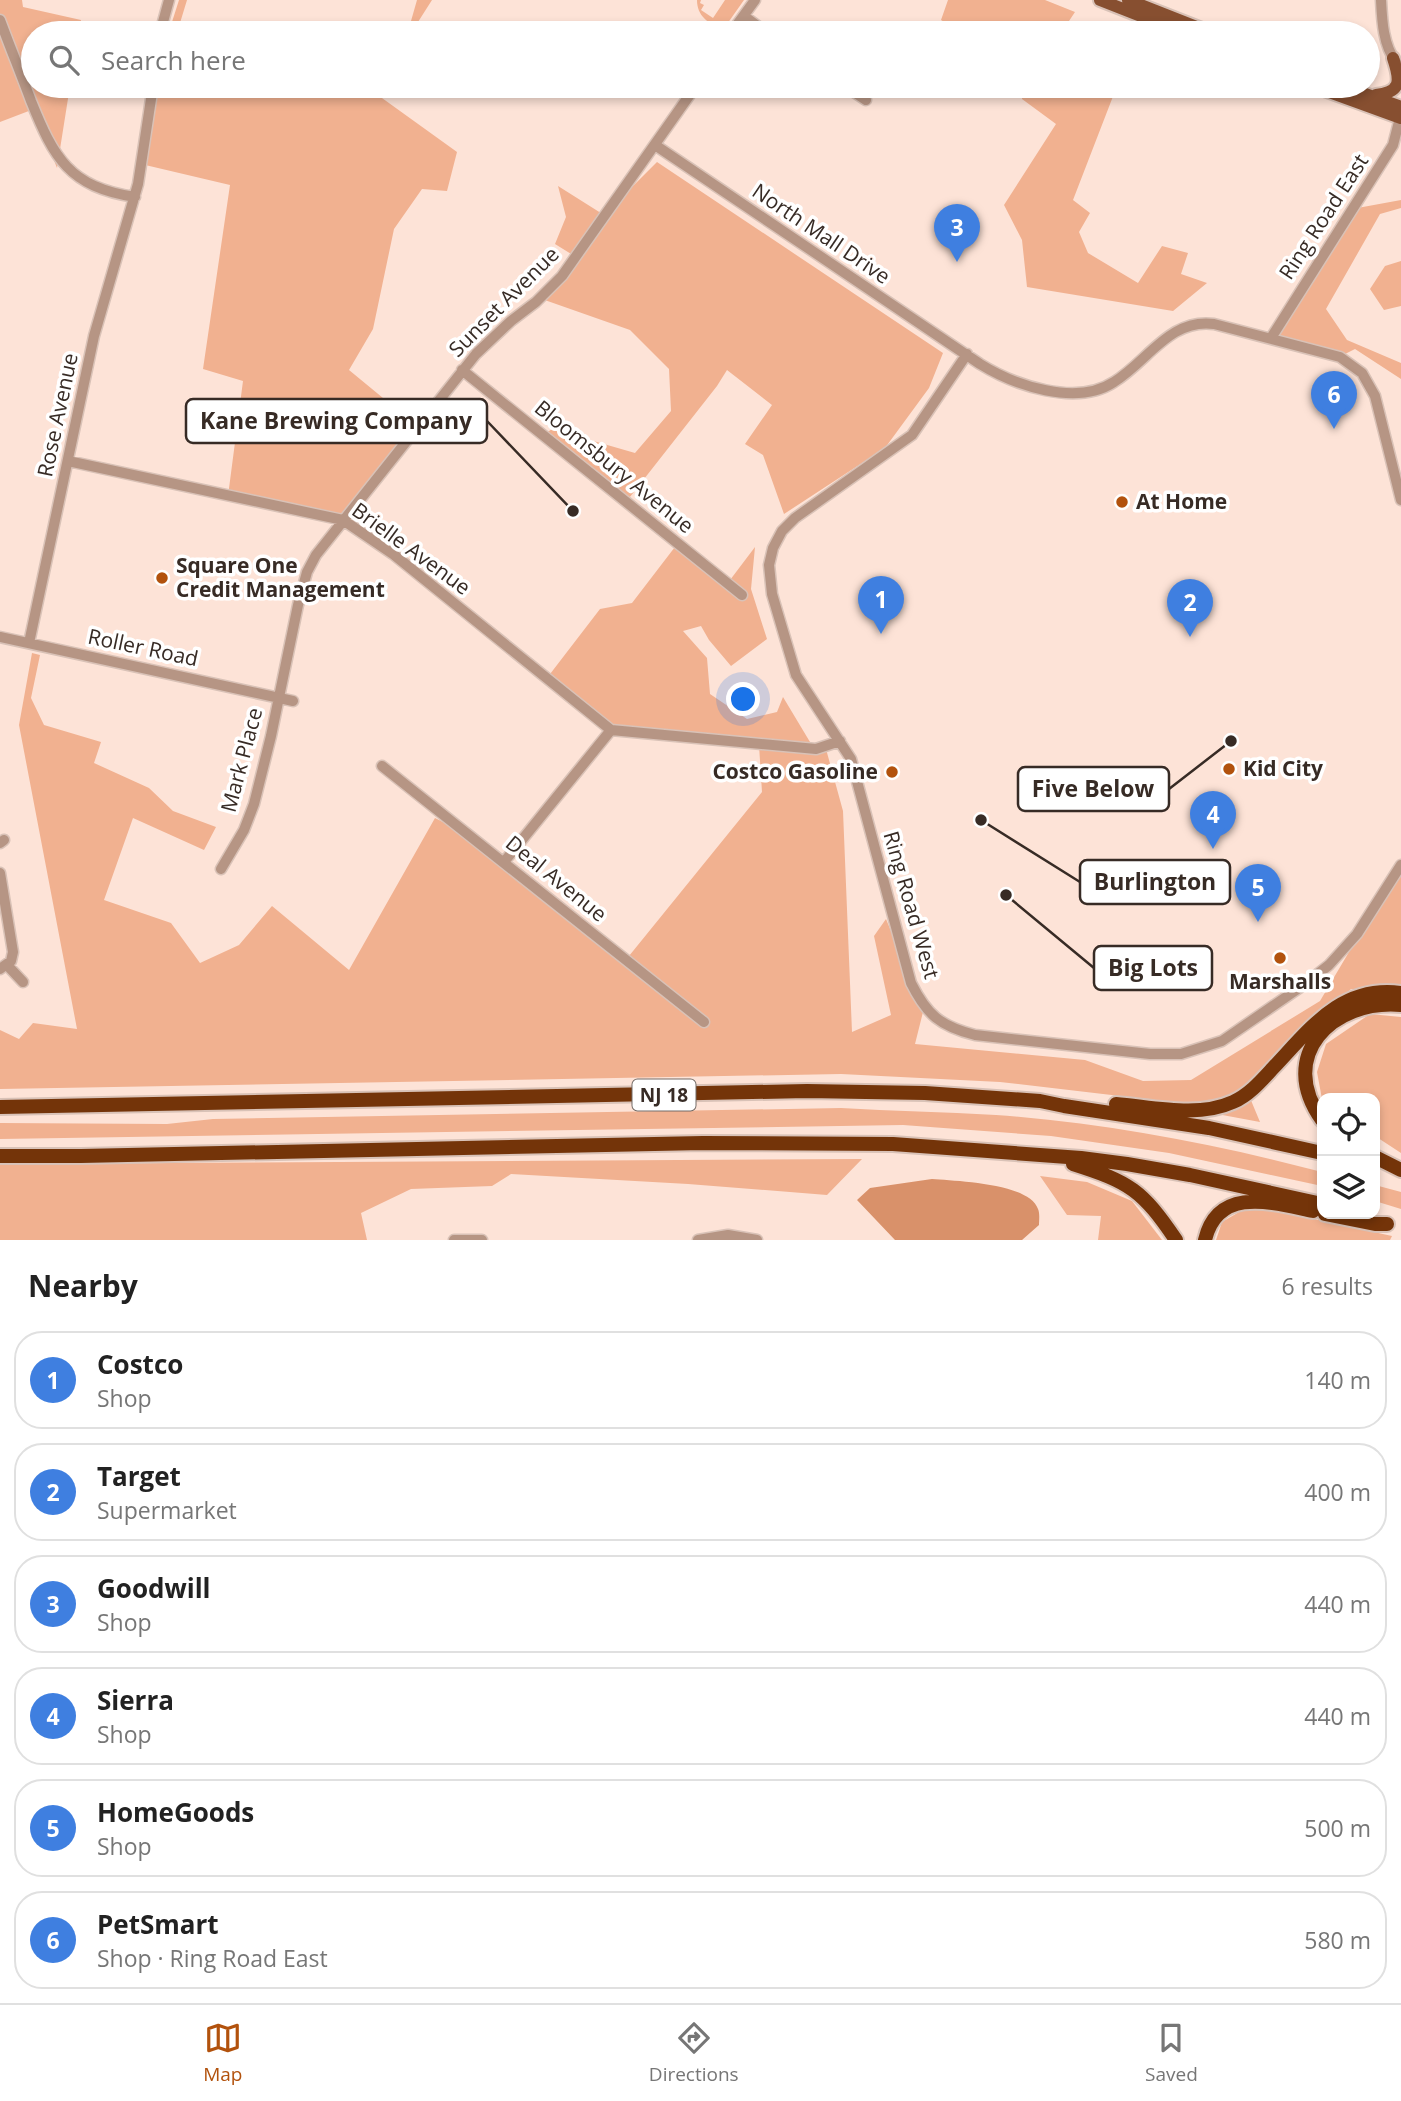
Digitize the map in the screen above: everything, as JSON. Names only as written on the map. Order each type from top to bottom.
[{"type":"highway","points":[[1040,1101],[1063,1099],[1187,1110],[1222,1106],[1249,1092],[1324,1015],[1339,1004],[1362,995],[1401,993]]},
{"type":"highway","points":[[1317,1113],[1306,1083],[1308,1057],[1317,1039],[1330,1024],[1348,1012],[1373,1005],[1401,1005]]},
{"type":"highway","name":"NJ 18","points":[[0,1107],[807,1091],[925,1093],[1040,1101],[1115,1112],[1209,1128],[1317,1152]]},
{"type":"highway","points":[[0,1156],[703,1143],[917,1145],[1082,1158],[1191,1175],[1317,1203]]},
{"type":"highway","points":[[1048,1156],[1111,1177],[1129,1186],[1149,1203],[1176,1240]]},
{"type":"highway","points":[[1380,1160],[1401,1171]]},
{"type":"highway","points":[[1380,1167],[1401,1171]]},
{"type":"highway","points":[[1205,1240],[1211,1224],[1220,1213],[1241,1202],[1262,1202],[1317,1212]]},
{"type":"highway","points":[[1351,1219],[1396,1226]]},
{"type":"highway","points":[[1372,1219],[1396,1226]]},
{"type":"main road","points":[[1100,0],[1153,21]]},
{"type":"main road","points":[[1128,0],[1181,21]]},
{"type":"main road","points":[[1380,95],[1390,94],[1398,88],[1400,79],[1397,63]]},
{"type":"main road","points":[[1351,98],[1401,114]]},
{"type":"main road","points":[[1373,98],[1401,114]]},
{"type":"street","points":[[163,21],[169,0]]},
{"type":"street","points":[[740,21],[755,0]]},
{"type":"street","points":[[1381,0],[1384,31],[1397,63]]},
{"type":"street","points":[[744,16],[751,21]]},
{"type":"street","points":[[0,20],[21,74]]},
{"type":"street","points":[[30,98],[46,138],[57,156],[77,176],[95,187],[135,197]]},
{"type":"street","name":"Rose Avenue","points":[[29,643],[94,336],[142,167],[151,98]]},
{"type":"street","name":"Sunset Avenue","points":[[279,697],[307,572],[316,555],[462,370],[499,331],[536,302],[562,276],[688,98]]},
{"type":"street","name":"Ring Road East","points":[[1271,338],[1393,145],[1401,114]]},
{"type":"street","name":"North Mall Drive","points":[[655,145],[967,354]]},
{"type":"street","points":[[967,354],[997,375],[1020,384],[1057,392],[1100,389],[1114,382],[1174,332],[1195,323],[1214,324],[1340,357],[1366,377],[1375,396],[1401,500]]},
{"type":"street","name":"Ring Road West","points":[[967,354],[912,435],[795,518],[782,531],[773,548],[769,565],[770,580],[796,675],[851,759],[911,983],[921,1004],[954,1030],[975,1035],[1150,1054],[1181,1054],[1221,1041],[1329,965],[1357,934],[1401,865]]},
{"type":"street","name":"Bloomsbury Avenue","points":[[462,370],[742,595]]},
{"type":"street","name":"Brielle Avenue","points":[[68,461],[343,520],[393,554],[611,730]]},
{"type":"street","name":"Roller Road","points":[[0,637],[293,701]]},
{"type":"street","name":"Mark Place","points":[[221,869],[244,830],[254,804],[279,697]]},
{"type":"street","points":[[504,862],[611,730],[816,749],[839,741]]},
{"type":"street","name":"Deal Avenue","points":[[382,766],[704,1023]]},
{"type":"street","points":[[0,873],[13,952],[11,961],[4,967],[23,982]]},
{"type":"street","points":[[698,1240],[728,1235],[757,1240]]},
{"type":"street","points":[[454,1240],[482,1240]]},
{"type":"shaded area","points":[[0,0],[22,0],[23,7],[81,20],[21,21],[21,98],[68,98],[57,168],[34,109],[0,122]]},
{"type":"shaded area","points":[[179,0],[187,0],[181,21],[172,21]]},
{"type":"shaded area","points":[[417,0],[432,0],[419,21],[411,21]]},
{"type":"shaded area","points":[[697,0],[701,0],[700,3],[704,5],[701,10],[713,18],[725,0],[744,0],[729,21],[708,21],[698,6]]},
{"type":"shaded area","points":[[948,0],[1045,0],[1075,12],[1069,21],[941,20]]},
{"type":"shaded area","points":[[166,8],[169,21],[164,21]]},
{"type":"shaded area","points":[[152,98],[382,98],[457,152],[447,191],[422,189],[394,229],[373,329],[349,370],[383,398],[389,426],[406,440],[346,517],[228,496],[243,381],[203,369],[230,185],[141,164]]},
{"type":"shaded area","points":[[1112,98],[1073,200],[1090,213],[1079,232],[1088,253],[1138,283],[1162,246],[1188,253],[1181,274],[1207,283],[1173,311],[1027,287],[1022,240],[1004,205],[1056,124],[1022,99]]},
{"type":"shaded area","points":[[657,162],[943,353],[929,388],[885,448],[784,514],[763,455],[745,444],[772,405],[727,370],[626,502],[542,436],[552,429],[635,453],[671,411],[669,369],[630,330],[539,298],[576,257],[555,244],[566,217],[558,186],[604,215]]},
{"type":"shaded area","points":[[1401,200],[1401,208],[1380,214],[1326,309],[1347,340],[1401,363],[1401,379],[1355,349],[1337,358],[1269,340],[1352,209]]},
{"type":"shaded area","points":[[1401,261],[1401,306],[1384,310],[1370,289],[1385,266]]},
{"type":"shaded area","points":[[678,543],[727,584],[755,547],[751,589],[767,639],[731,666],[701,626],[683,631],[707,658],[710,694],[747,719],[777,712],[783,697],[813,747],[826,749],[843,811],[852,1032],[891,1015],[874,936],[886,919],[923,1012],[915,1044],[1085,1060],[1143,1081],[1191,1080],[1320,1001],[1401,864],[1401,993],[1351,989],[1245,1086],[1260,1122],[1120,1096],[1000,1082],[841,1074],[0,1089],[0,1030],[19,1039],[33,1023],[77,1029],[19,725],[32,653],[40,655],[31,698],[44,725],[101,742],[94,763],[149,788],[173,811],[216,827],[204,850],[133,818],[104,900],[171,923],[200,963],[239,945],[272,906],[349,970],[435,818],[629,956],[762,792],[759,745],[619,729],[547,678],[600,609],[632,603]]},
{"type":"shaded area","points":[[1370,1014],[1401,1017],[1401,1153],[1380,1139],[1380,1093],[1321,1093],[1317,1072],[1326,1044]]},
{"type":"shaded area","points":[[841,1108],[996,1115],[1119,1129],[1242,1152],[1317,1171],[1317,1185],[1169,1153],[1051,1136],[903,1125],[0,1139],[0,1123],[167,1124],[213,1119]]},
{"type":"shaded area","points":[[862,1159],[827,1195],[511,1174],[492,1186],[411,1189],[361,1213],[367,1240],[0,1240],[0,1164]]},
{"type":"shaded area","points":[[1040,1176],[1087,1182],[1132,1201],[1162,1240],[1098,1240],[1101,1216],[1067,1215]]},
{"type":"shaded area","points":[[932,1179],[991,1185],[1021,1194],[1032,1200],[1038,1209],[1039,1225],[1022,1240],[895,1240],[857,1200],[870,1188]]},
{"type":"shaded area","points":[[1380,1186],[1401,1192],[1401,1209],[1380,1203]]},
{"type":"shaded area","points":[[1246,1208],[1273,1210],[1392,1236],[1390,1240],[1216,1240],[1222,1222]]},
{"type":"place","name":"Goodwill","points":[[957,262]]},
{"type":"place","name":"PetSmart","points":[[1334,429]]},
{"type":"place","name":"At Home","points":[[1122,502]]},
{"type":"place","name":"Kane Brewing Company","points":[[573,511]]},
{"type":"place","name":"Square One Credit Management","points":[[162,578]]},
{"type":"place","name":"Costco","points":[[881,634]]},
{"type":"place","name":"Target","points":[[1190,637]]},
{"type":"place","name":"Five Below","points":[[1231,741]]},
{"type":"place","name":"Kid City","points":[[1229,769]]},
{"type":"place","name":"Costco Gasoline","points":[[892,772]]},
{"type":"place","name":"Burlington","points":[[981,820]]},
{"type":"place","name":"Sierra","points":[[1213,849]]},
{"type":"place","name":"Big Lots","points":[[1006,895]]},
{"type":"place","name":"HomeGoods","points":[[1258,922]]},
{"type":"place","name":"Marshalls","points":[[1280,958]]}]
